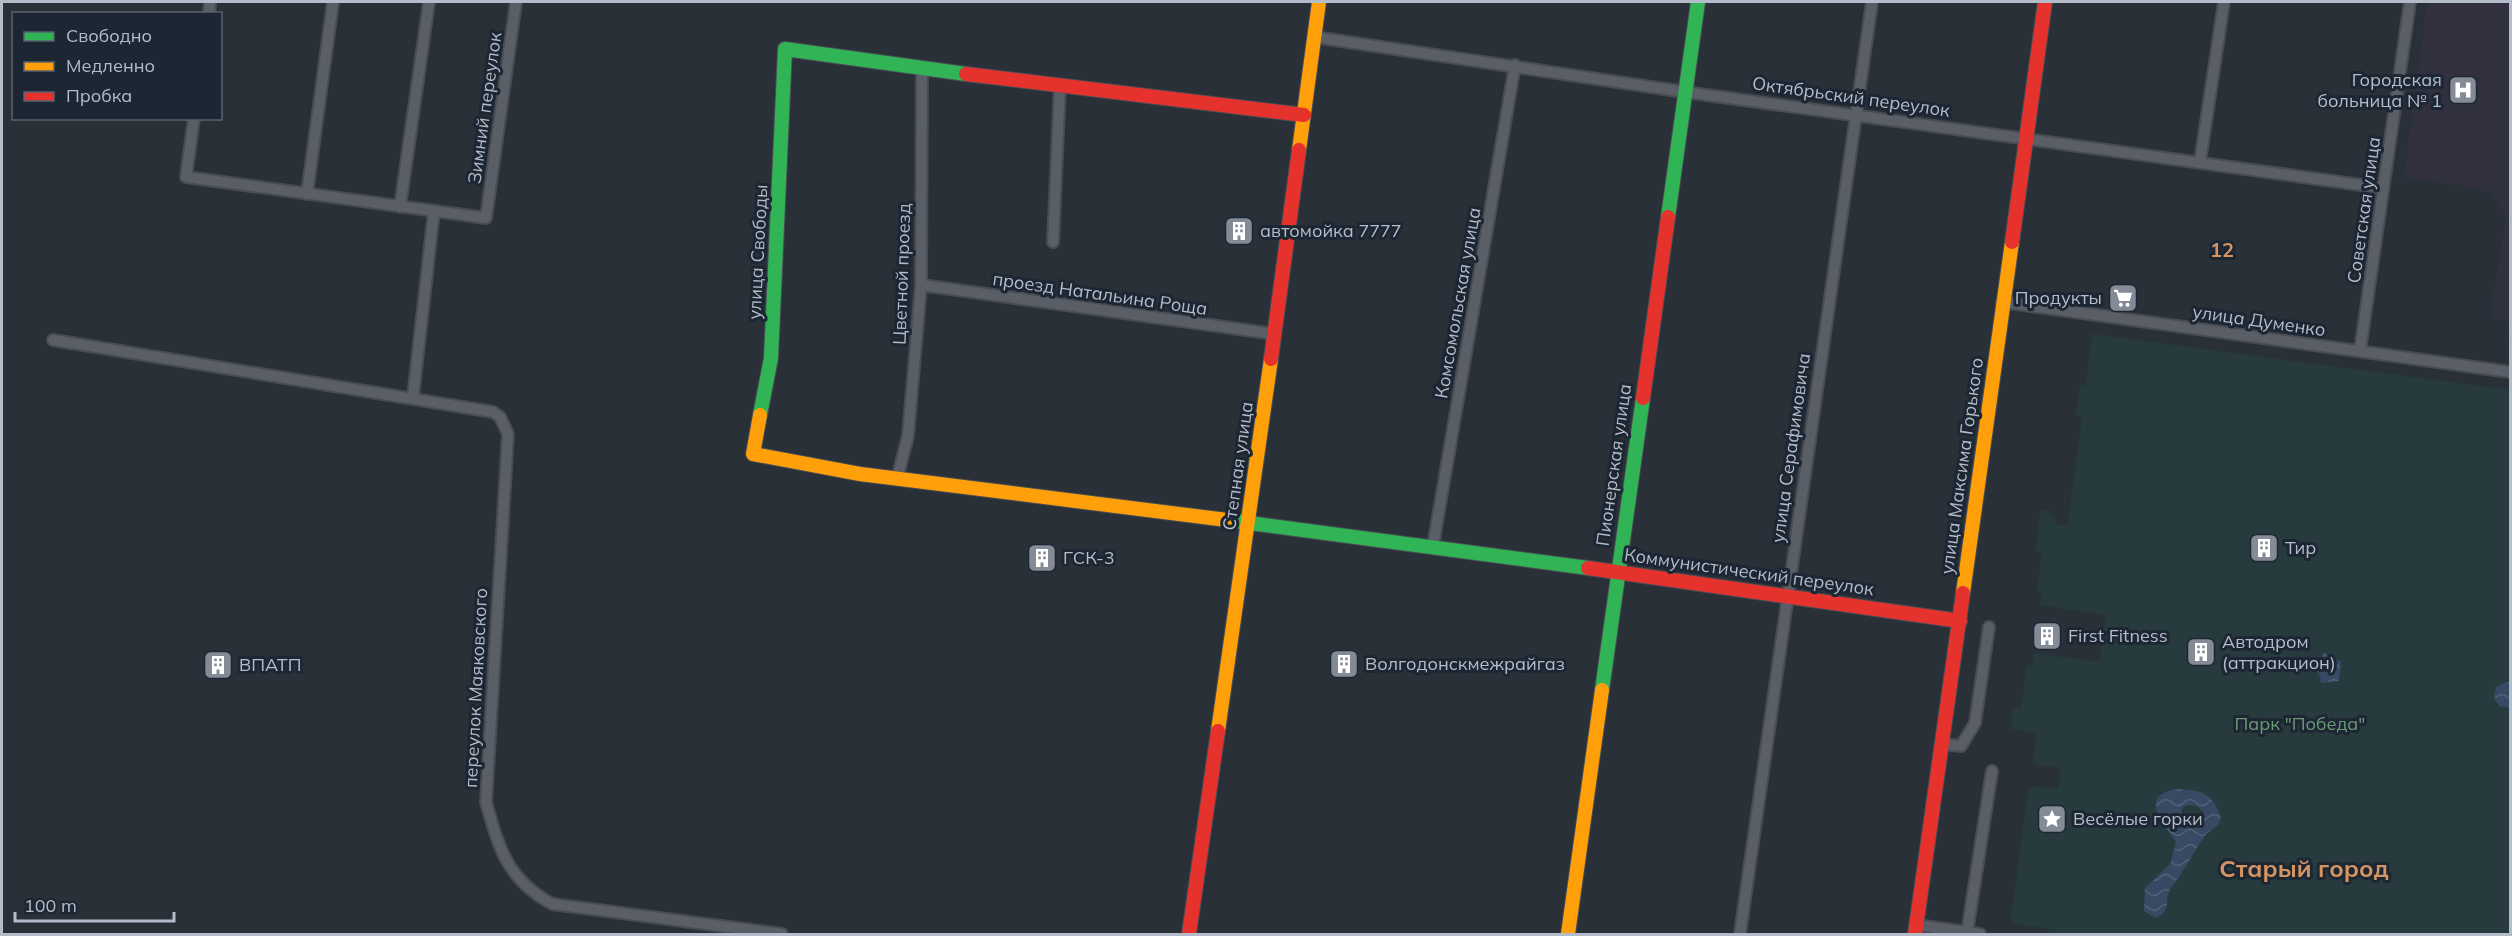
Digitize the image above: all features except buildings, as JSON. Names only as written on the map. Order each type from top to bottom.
[{"type":"street","points":[[306,194],[333,2]]},
{"type":"street","points":[[400,207],[429,2]]},
{"type":"street","name":"Зимний переулок","points":[[434,211],[486,218],[516,2]]},
{"type":"street","name":"Степная улица","points":[[1189,934],[1275,334],[1319,2]]},
{"type":"street","name":"Пионерская улица","points":[[1568,934],[1698,2]]},
{"type":"street","name":"улица Серафимовича","points":[[1740,934],[1872,2]]},
{"type":"street","name":"улица Максима Горького","points":[[1916,930],[2045,2]]},
{"type":"street","points":[[2200,162],[2224,2]]},
{"type":"street","name":"Советская улица","points":[[2360,351],[2410,2]]},
{"type":"street","name":"Октябрьский переулок","points":[[1314,37],[1515,65],[1684,92],[2383,188]]},
{"type":"street","name":"улица Свободы","points":[[753,454],[771,358],[785,49],[922,69]]},
{"type":"street","name":"Комсомольская улица","points":[[1433,546],[1515,65]]},
{"type":"street","points":[[922,69],[1304,115]]},
{"type":"street","name":"Цветной проезд","points":[[897,479],[908,436],[921,285],[922,69]]},
{"type":"street","points":[[1053,242],[1060,86]]},
{"type":"street","points":[[194,120],[186,177],[434,211],[413,397]]},
{"type":"street","name":"проезд Натальина Роща","points":[[921,285],[1275,334]]},
{"type":"street","name":"улица Думенко","points":[[2002,302],[2511,372]]},
{"type":"street","name":"переулок Маяковского","points":[[53,340],[413,397],[493,412],[500,417],[508,434],[486,802],[504,859],[516,878],[533,893],[552,904],[782,934]]},
{"type":"street","name":"Коммунистический переулок","points":[[753,454],[795,464],[897,479],[1433,546],[1960,621]]},
{"type":"street","points":[[1942,744],[1961,746],[1975,723],[1989,627]]},
{"type":"street","points":[[1967,933],[1992,771]]},
{"type":"street","points":[[1916,930],[1980,934]]},
{"type":"shaded area","name":"Городская больница № 1","points":[[2427,2],[2510,2],[2510,343],[2505,342],[2509,320],[2490,318],[2506,217],[2492,194],[2466,186],[2404,178]]},
{"type":"green space","name":"Парк \"Победа\"","points":[[2092,334],[2510,390],[2510,934],[2048,934],[2049,929],[2010,923],[2029,786],[2058,789],[2061,768],[2033,764],[2037,733],[2011,729],[2013,707],[2021,708],[2027,665],[2032,666],[2034,653],[2099,662],[2106,615],[2040,605],[2041,592],[2037,592],[2042,552],[2036,550],[2041,510],[2049,511],[2055,518],[2055,525],[2068,525],[2082,416],[2076,415],[2080,385],[2086,385]]},
{"type":"water","points":[[2324,652],[2332,659],[2341,661],[2339,681],[2321,683],[2319,674],[2311,668],[2320,662]]},
{"type":"water","points":[[2510,682],[2509,708],[2499,706],[2494,697],[2496,687]]},
{"type":"water","points":[[2178,789],[2202,792],[2214,802],[2221,819],[2204,837],[2171,888],[2164,912],[2155,918],[2144,911],[2145,888],[2170,864],[2176,842],[2157,810],[2156,803],[2159,797],[2166,792]],"holes":[[[2184,806],[2197,806],[2204,813],[2204,820],[2193,827],[2187,825],[2181,811]]]},
{"type":"traffic: fast","points":[[1668,217],[1698,2]]},
{"type":"traffic: fast","points":[[760,415],[771,358],[785,49],[966,74]]},
{"type":"traffic: fast","points":[[1602,690],[1643,398]]},
{"type":"traffic: fast","points":[[1227,520],[1588,568]]},
{"type":"traffic: slow","points":[[1299,150],[1319,2]]},
{"type":"traffic: slow","points":[[1963,593],[2012,242]]},
{"type":"traffic: slow","points":[[1218,731],[1271,359]]},
{"type":"traffic: slow","points":[[760,415],[753,454],[860,474],[1227,520]]},
{"type":"traffic: slow","points":[[1568,934],[1602,690]]},
{"type":"traffic: jam","points":[[2012,242],[2045,2]]},
{"type":"traffic: jam","points":[[966,74],[1304,115]]},
{"type":"traffic: jam","points":[[1271,359],[1299,150]]},
{"type":"traffic: jam","points":[[1643,398],[1668,217]]},
{"type":"traffic: jam","points":[[1588,568],[1960,621]]},
{"type":"traffic: jam","points":[[1915,934],[1963,593]]},
{"type":"traffic: jam","points":[[1189,934],[1218,731]]},
{"type":"place","name":"Городская больница № 1","points":[[2463,90]]},
{"type":"place","name":"автомойка 7777","points":[[1239,231]]},
{"type":"place","name":"Продукты","points":[[2123,298]]},
{"type":"place","name":"Тир","points":[[2264,548]]},
{"type":"place","name":"ГСК-3","points":[[1042,558]]},
{"type":"place","name":"First Fitness","points":[[2047,636]]},
{"type":"place","name":"Автодром (аттракцион)","points":[[2201,652]]},
{"type":"place","name":"Волгодонскмежрайгаз","points":[[1344,664]]},
{"type":"place","name":"ВПАТП","points":[[218,665]]},
{"type":"place","name":"Весёлые горки","points":[[2052,819]]},
{"type":"district","name":"12","points":[[2222,250]]},
{"type":"district","name":"Старый город","points":[[2304,869]]}]
